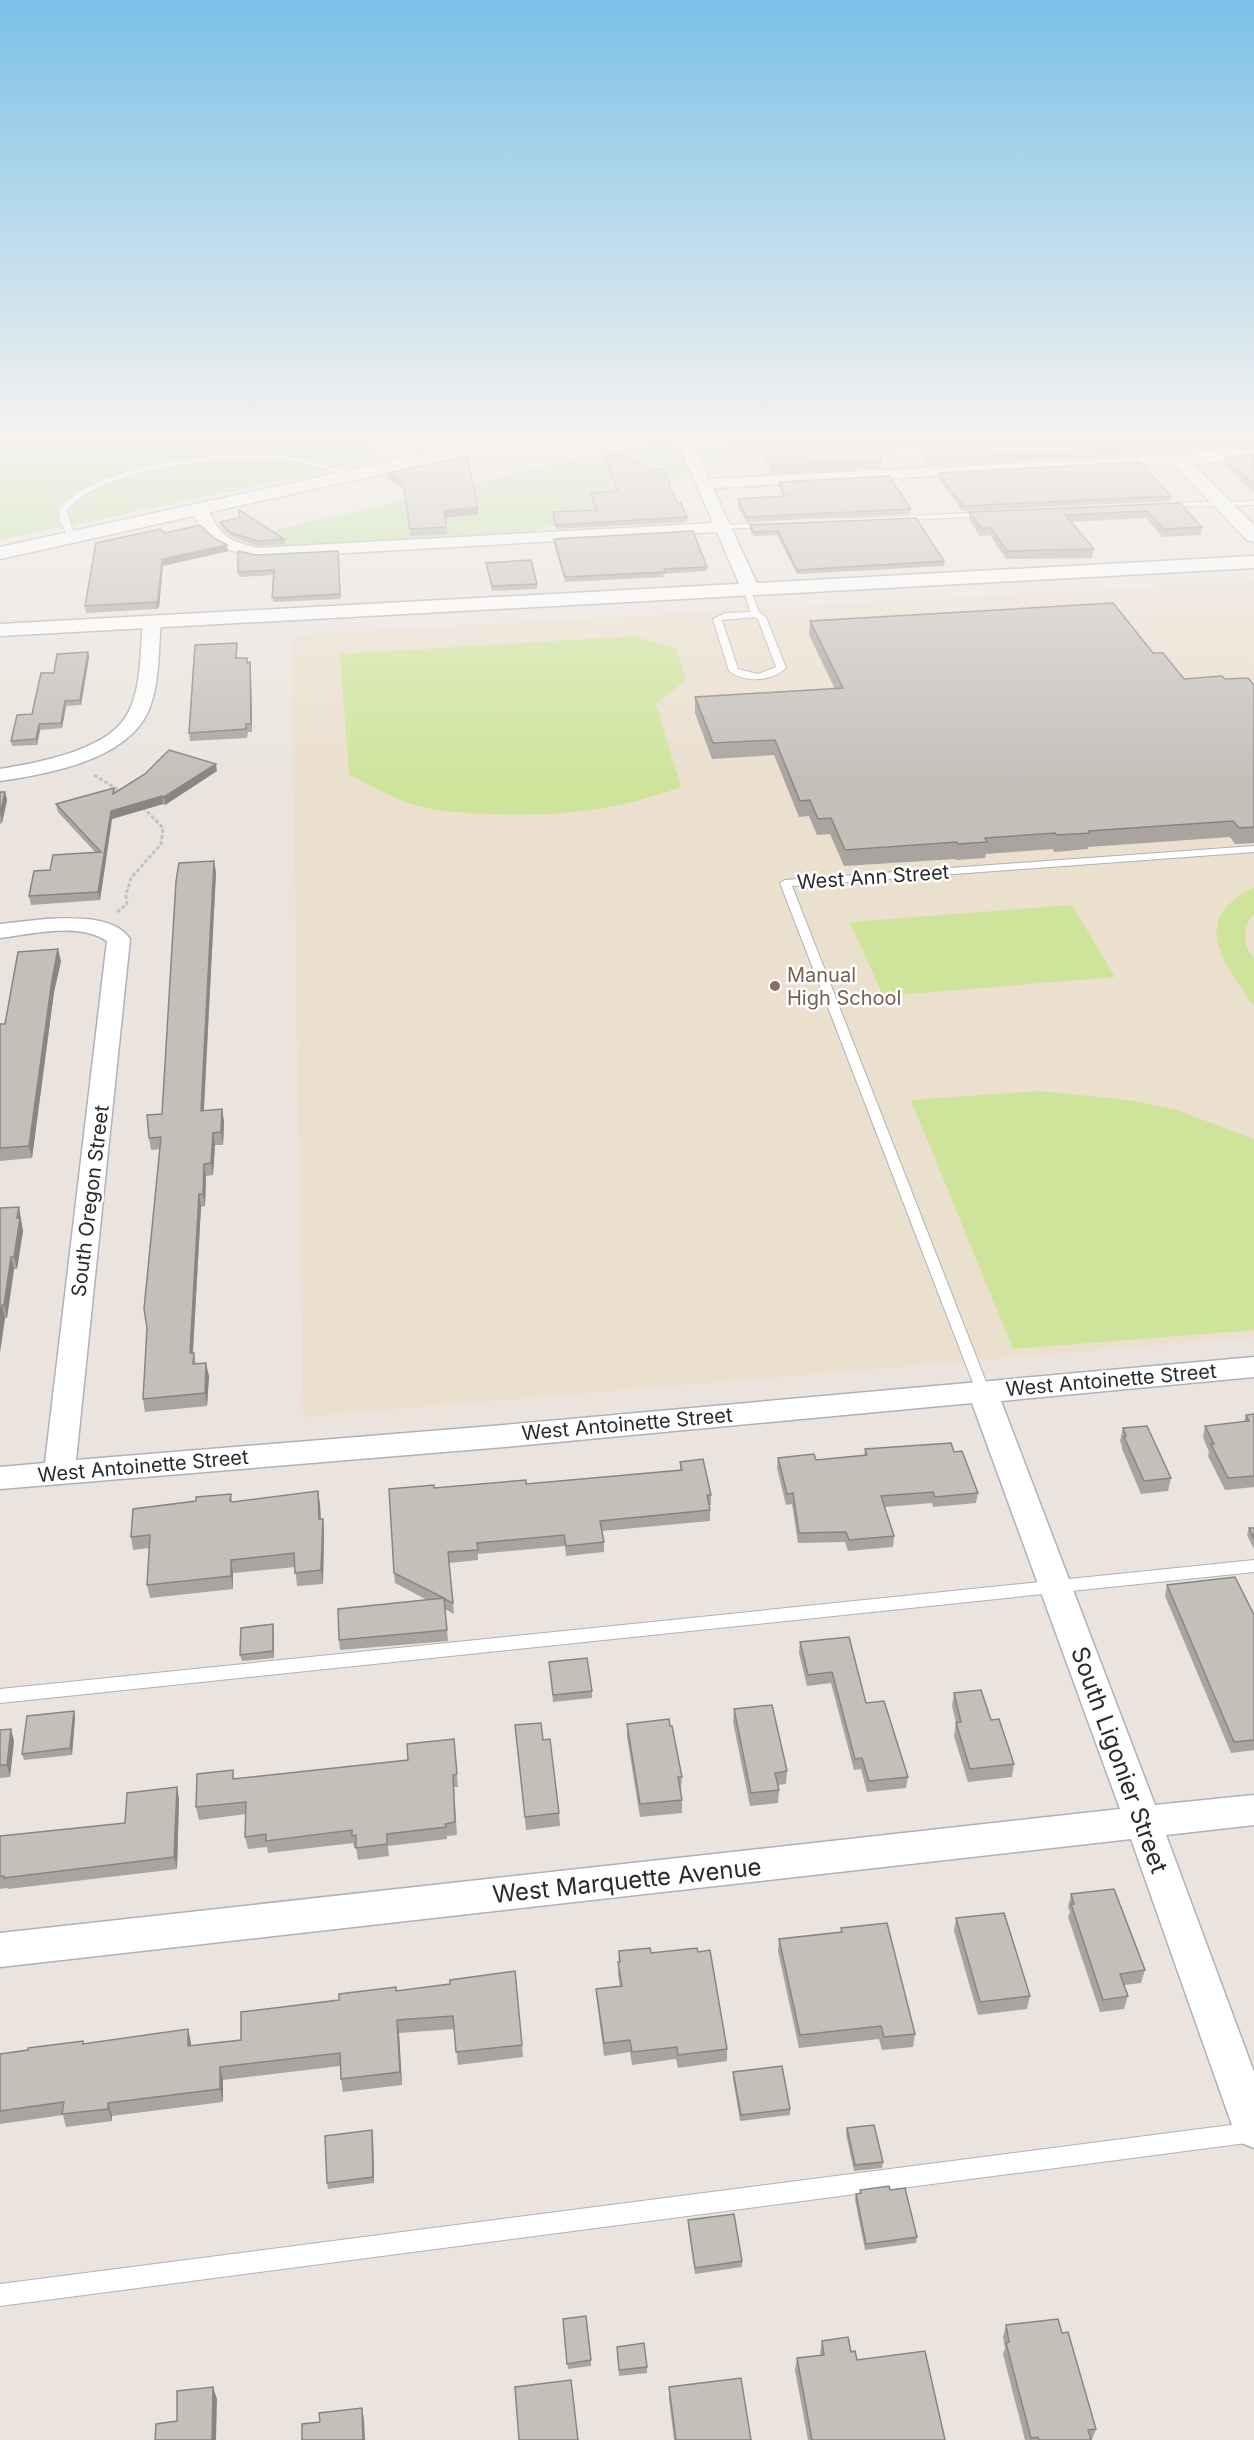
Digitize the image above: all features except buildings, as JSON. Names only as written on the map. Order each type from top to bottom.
[{"type":"main road","points":[[0,630],[1254,562]]},
{"type":"street","points":[[732,553],[748,588]]},
{"type":"street","points":[[0,775],[67,760],[107,742],[131,723],[137,715],[144,691],[152,622]]},
{"type":"street","points":[[0,931],[76,925],[103,930]]},
{"type":"street","name":"South Oregon Street","points":[[58,1472],[119,950],[119,939],[103,930]]},
{"type":"street","name":"West Antoinette Street","points":[[0,1478],[503,1436],[1254,1367]]},
{"type":"street","name":"South Ligonier Street","points":[[983,1392],[1144,1824],[1254,2130]]},
{"type":"street","name":"West Marquette Avenue","points":[[0,1950],[1254,1810]]},
{"type":"lane","points":[[748,588],[755,614]]},
{"type":"lane","points":[[755,614],[762,617],[781,668],[774,674],[745,677],[735,671],[717,619],[724,616],[755,614]]},
{"type":"lane","name":"West Ann Street","points":[[983,1392],[785,883],[1254,849]]},
{"type":"lane","points":[[0,1696],[1254,1566]]},
{"type":"lane","points":[[0,2295],[1254,2130]]},
{"type":"path","points":[[67,760],[126,795]]},
{"type":"path","points":[[103,930],[106,922],[127,904],[125,892],[135,870],[161,844],[163,828],[144,807],[135,801]]},
{"type":"shaded area","name":"Manual High School","points":[[1254,581],[1254,1337],[303,1417],[291,635]]},
{"type":"green space","points":[[282,553],[331,553],[283,555]]},
{"type":"green space","points":[[635,636],[676,649],[686,680],[656,704],[681,787],[632,802],[586,811],[514,815],[460,813],[415,805],[349,774],[340,654]]},
{"type":"green space","points":[[1254,887],[1254,913],[1247,924],[1245,934],[1246,945],[1254,960],[1254,1007],[1224,958],[1218,942],[1217,928],[1222,914],[1234,900]]},
{"type":"green space","points":[[1072,905],[1115,977],[883,996],[850,922]]},
{"type":"green space","points":[[1040,1091],[1129,1100],[1174,1109],[1254,1139],[1254,1330],[1013,1349],[911,1100]]},
{"type":"place","name":"Manual High School","points":[[775,986]]}]
